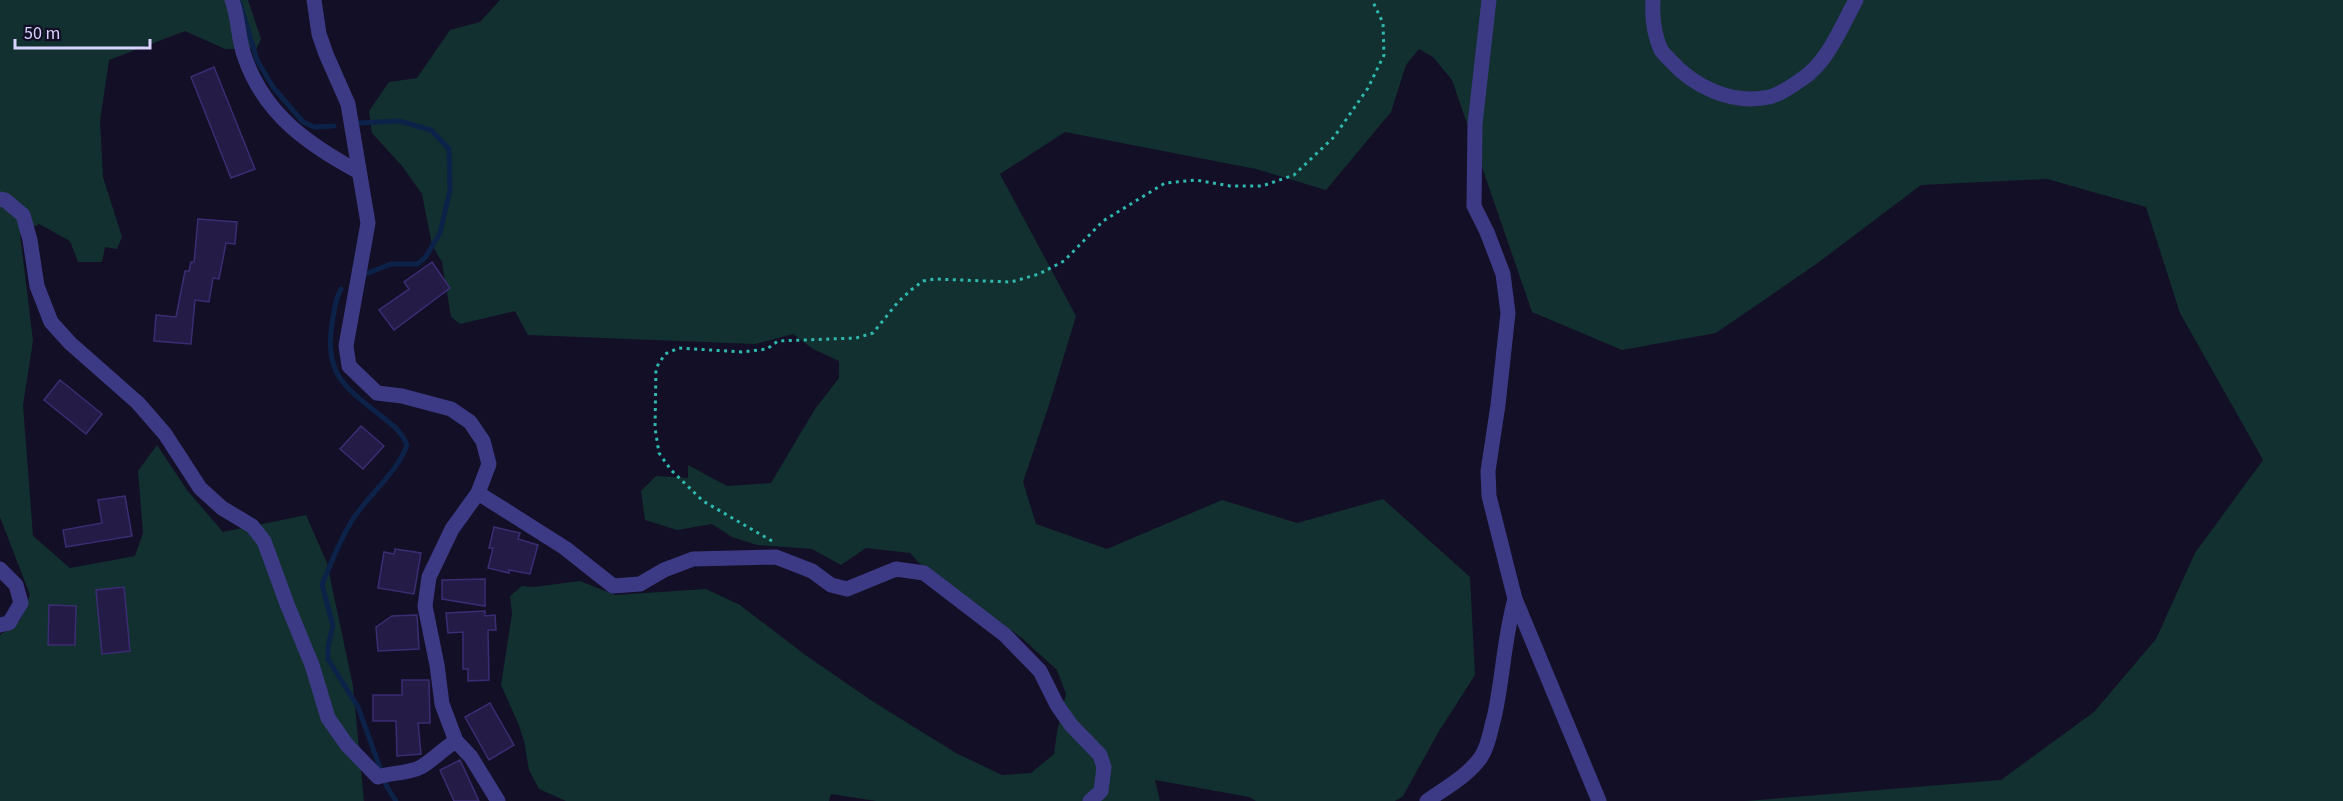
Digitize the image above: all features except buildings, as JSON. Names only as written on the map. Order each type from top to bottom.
[{"type":"street","points":[[232,0],[244,56],[252,76],[264,95],[297,134],[319,150],[359,172]]},
{"type":"street","points":[[314,0],[319,34],[348,104],[368,223],[346,346],[349,366],[376,393],[402,396],[451,409],[470,422],[483,441],[489,464],[478,493],[452,529],[429,577],[425,606],[442,704],[456,741],[471,757],[498,801]]},
{"type":"street","points":[[1489,0],[1475,124],[1474,206],[1503,274],[1508,313],[1488,471],[1489,496],[1515,599],[1599,801]]},
{"type":"street","points":[[1653,0],[1652,14],[1661,51],[1678,69],[1700,86],[1745,100],[1771,97],[1804,78],[1828,52],[1856,0]]},
{"type":"street","points":[[0,199],[5,200],[23,215],[30,240],[37,286],[51,322],[70,343],[104,370],[138,403],[165,434],[200,488],[222,508],[252,526],[264,541],[312,665],[328,718],[347,745],[385,774],[408,772],[421,767],[456,741]]},
{"type":"street","points":[[478,493],[565,548],[613,586],[640,584],[664,570],[693,559],[776,557],[812,571],[831,585],[847,589],[896,569],[924,573],[1005,635],[1040,671],[1057,705],[1071,725],[1100,755],[1104,767],[1101,791],[1090,801]]},
{"type":"street","points":[[0,569],[16,585],[21,603],[9,623],[0,625]]},
{"type":"street","points":[[1427,801],[1469,770],[1481,757],[1488,742],[1502,681],[1508,625],[1515,599]]},
{"type":"path","points":[[781,543],[772,541],[704,501],[671,470],[659,453],[655,428],[656,368],[665,354],[679,348],[742,352],[767,349],[778,341],[856,338],[873,333],[898,302],[923,281],[935,279],[1011,282],[1039,274],[1064,261],[1103,221],[1165,183],[1196,180],[1230,186],[1262,186],[1294,176],[1334,137],[1368,88],[1384,55],[1383,22],[1372,0]]},
{"type":"green space","points":[[0,0],[248,0],[261,39],[256,49],[225,49],[185,31],[109,60],[100,121],[103,177],[122,237],[117,249],[105,247],[102,262],[78,262],[70,241],[39,224],[20,234],[33,341],[23,405],[33,536],[70,568],[135,556],[143,533],[138,471],[157,445],[187,490],[223,532],[306,515],[327,563],[353,686],[364,801],[0,801],[0,635],[20,621],[30,595],[0,517]]},
{"type":"green space","points":[[500,0],[2343,0],[2343,801],[1746,801],[2001,780],[2094,712],[2156,639],[2195,553],[2263,460],[2180,313],[2146,207],[2047,179],[1921,185],[1819,262],[1716,333],[1622,350],[1532,312],[1452,80],[1433,57],[1419,49],[1406,65],[1391,112],[1326,190],[1256,169],[1065,132],[1000,174],[1076,316],[1023,482],[1036,524],[1107,549],[1222,500],[1297,523],[1383,499],[1470,577],[1475,675],[1439,731],[1403,796],[1395,801],[1256,801],[1249,797],[1155,780],[1160,801],[876,801],[831,794],[829,801],[566,801],[539,789],[529,770],[518,723],[501,685],[512,614],[510,596],[522,586],[534,587],[580,581],[615,595],[706,589],[740,605],[804,654],[872,701],[956,753],[1002,775],[1031,773],[1054,754],[1066,694],[1057,670],[1023,639],[919,563],[910,553],[866,548],[841,565],[812,549],[757,545],[732,537],[712,524],[677,530],[645,520],[641,491],[656,476],[688,478],[688,465],[727,486],[771,483],[815,409],[839,378],[839,361],[813,349],[793,334],[755,344],[528,335],[515,311],[460,324],[451,317],[442,262],[432,245],[422,194],[402,166],[372,133],[369,111],[389,82],[417,78],[450,30],[480,22]]},
{"type":"waterway","points":[[240,3],[257,60],[273,87],[303,122],[314,127],[334,126]]},
{"type":"waterway","points":[[357,123],[399,121],[431,130],[449,149],[450,190],[440,233],[425,258],[417,264],[391,264],[363,275]]},
{"type":"waterway","points":[[341,289],[335,306],[330,341],[334,367],[347,387],[396,428],[407,445],[391,473],[350,524],[322,584],[333,626],[328,646],[328,659],[358,707],[387,787],[396,801]]}]
